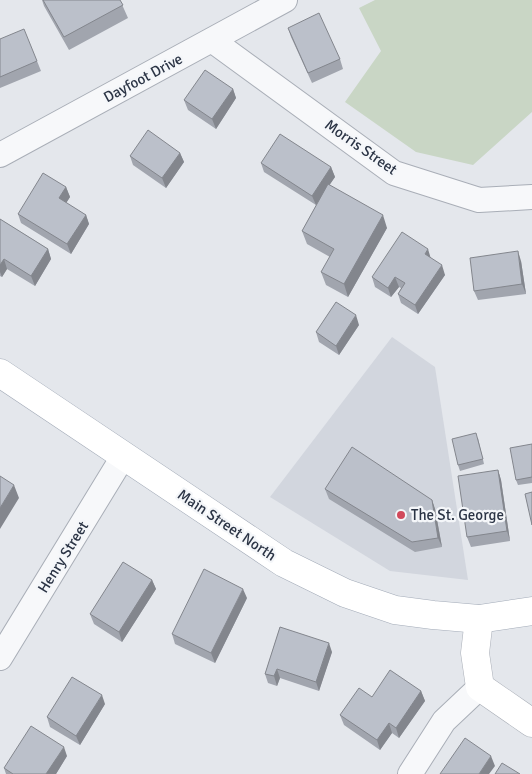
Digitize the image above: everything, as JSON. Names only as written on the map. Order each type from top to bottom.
[{"type":"main road","name":"Main Street North","points":[[0,373],[284,563],[345,593],[395,610],[479,619],[532,611]]},
{"type":"main road","points":[[479,619],[475,654],[480,687],[532,723]]},
{"type":"street","name":"Dayfoot Drive","points":[[0,155],[285,0]]},
{"type":"street","name":"Morris Street","points":[[213,40],[394,173],[479,200],[532,197]]},
{"type":"street","name":"Henry Street","points":[[0,658],[124,455]]},
{"type":"street","points":[[410,774],[444,721],[480,687]]},
{"type":"shaded area","points":[[392,337],[435,367],[468,580],[390,571],[270,497]]},
{"type":"green space","points":[[375,0],[532,0],[532,112],[473,165],[416,152],[345,102],[381,51],[359,8]]},
{"type":"building","points":[[43,0],[120,0],[123,5],[64,37]]},
{"type":"building","points":[[319,13],[340,59],[308,73],[288,28]]},
{"type":"building","points":[[24,29],[37,61],[0,77],[0,39]]},
{"type":"building","points":[[205,70],[233,89],[212,119],[184,100]]},
{"type":"building","points":[[148,130],[180,153],[162,178],[130,156]]},
{"type":"building","points":[[280,134],[331,167],[312,196],[261,163]]},
{"type":"building","points":[[43,173],[66,187],[59,198],[86,215],[67,244],[18,214]]},
{"type":"building","points":[[328,184],[383,215],[344,284],[321,272],[334,249],[302,231]]},
{"type":"building","points":[[0,219],[48,249],[31,276],[4,259],[0,265]]},
{"type":"building","points":[[402,232],[428,249],[425,254],[442,265],[415,305],[398,294],[405,283],[395,277],[388,288],[372,277]]},
{"type":"building","points":[[518,251],[522,284],[474,291],[470,258]]},
{"type":"building","points":[[336,302],[356,315],[336,346],[316,332]]},
{"type":"building","points":[[476,433],[483,459],[458,465],[452,439]]},
{"type":"building","points":[[532,444],[532,477],[516,480],[510,448]]},
{"type":"building","points":[[352,447],[432,500],[438,538],[412,542],[325,489]]},
{"type":"building","points":[[498,470],[507,531],[467,537],[458,476]]},
{"type":"building","points":[[0,476],[14,485],[0,508]]},
{"type":"building","points":[[532,492],[532,525],[525,494]]},
{"type":"building","points":[[123,562],[152,580],[119,632],[90,614]]},
{"type":"building","points":[[204,569],[243,589],[211,653],[172,634]]},
{"type":"building","points":[[280,627],[329,643],[316,682],[277,669],[274,676],[265,674]]},
{"type":"building","points":[[390,670],[421,691],[396,728],[389,723],[377,740],[340,715],[359,688],[372,697]]},
{"type":"building","points":[[72,677],[102,695],[76,736],[47,717]]},
{"type":"building","points":[[31,726],[64,747],[46,774],[13,774],[4,768]]},
{"type":"building","points":[[465,738],[491,756],[479,774],[440,774]]},
{"type":"building","points":[[502,763],[520,774],[495,774]]},
{"type":"place","name":"The St. George","points":[[401,515]]}]
